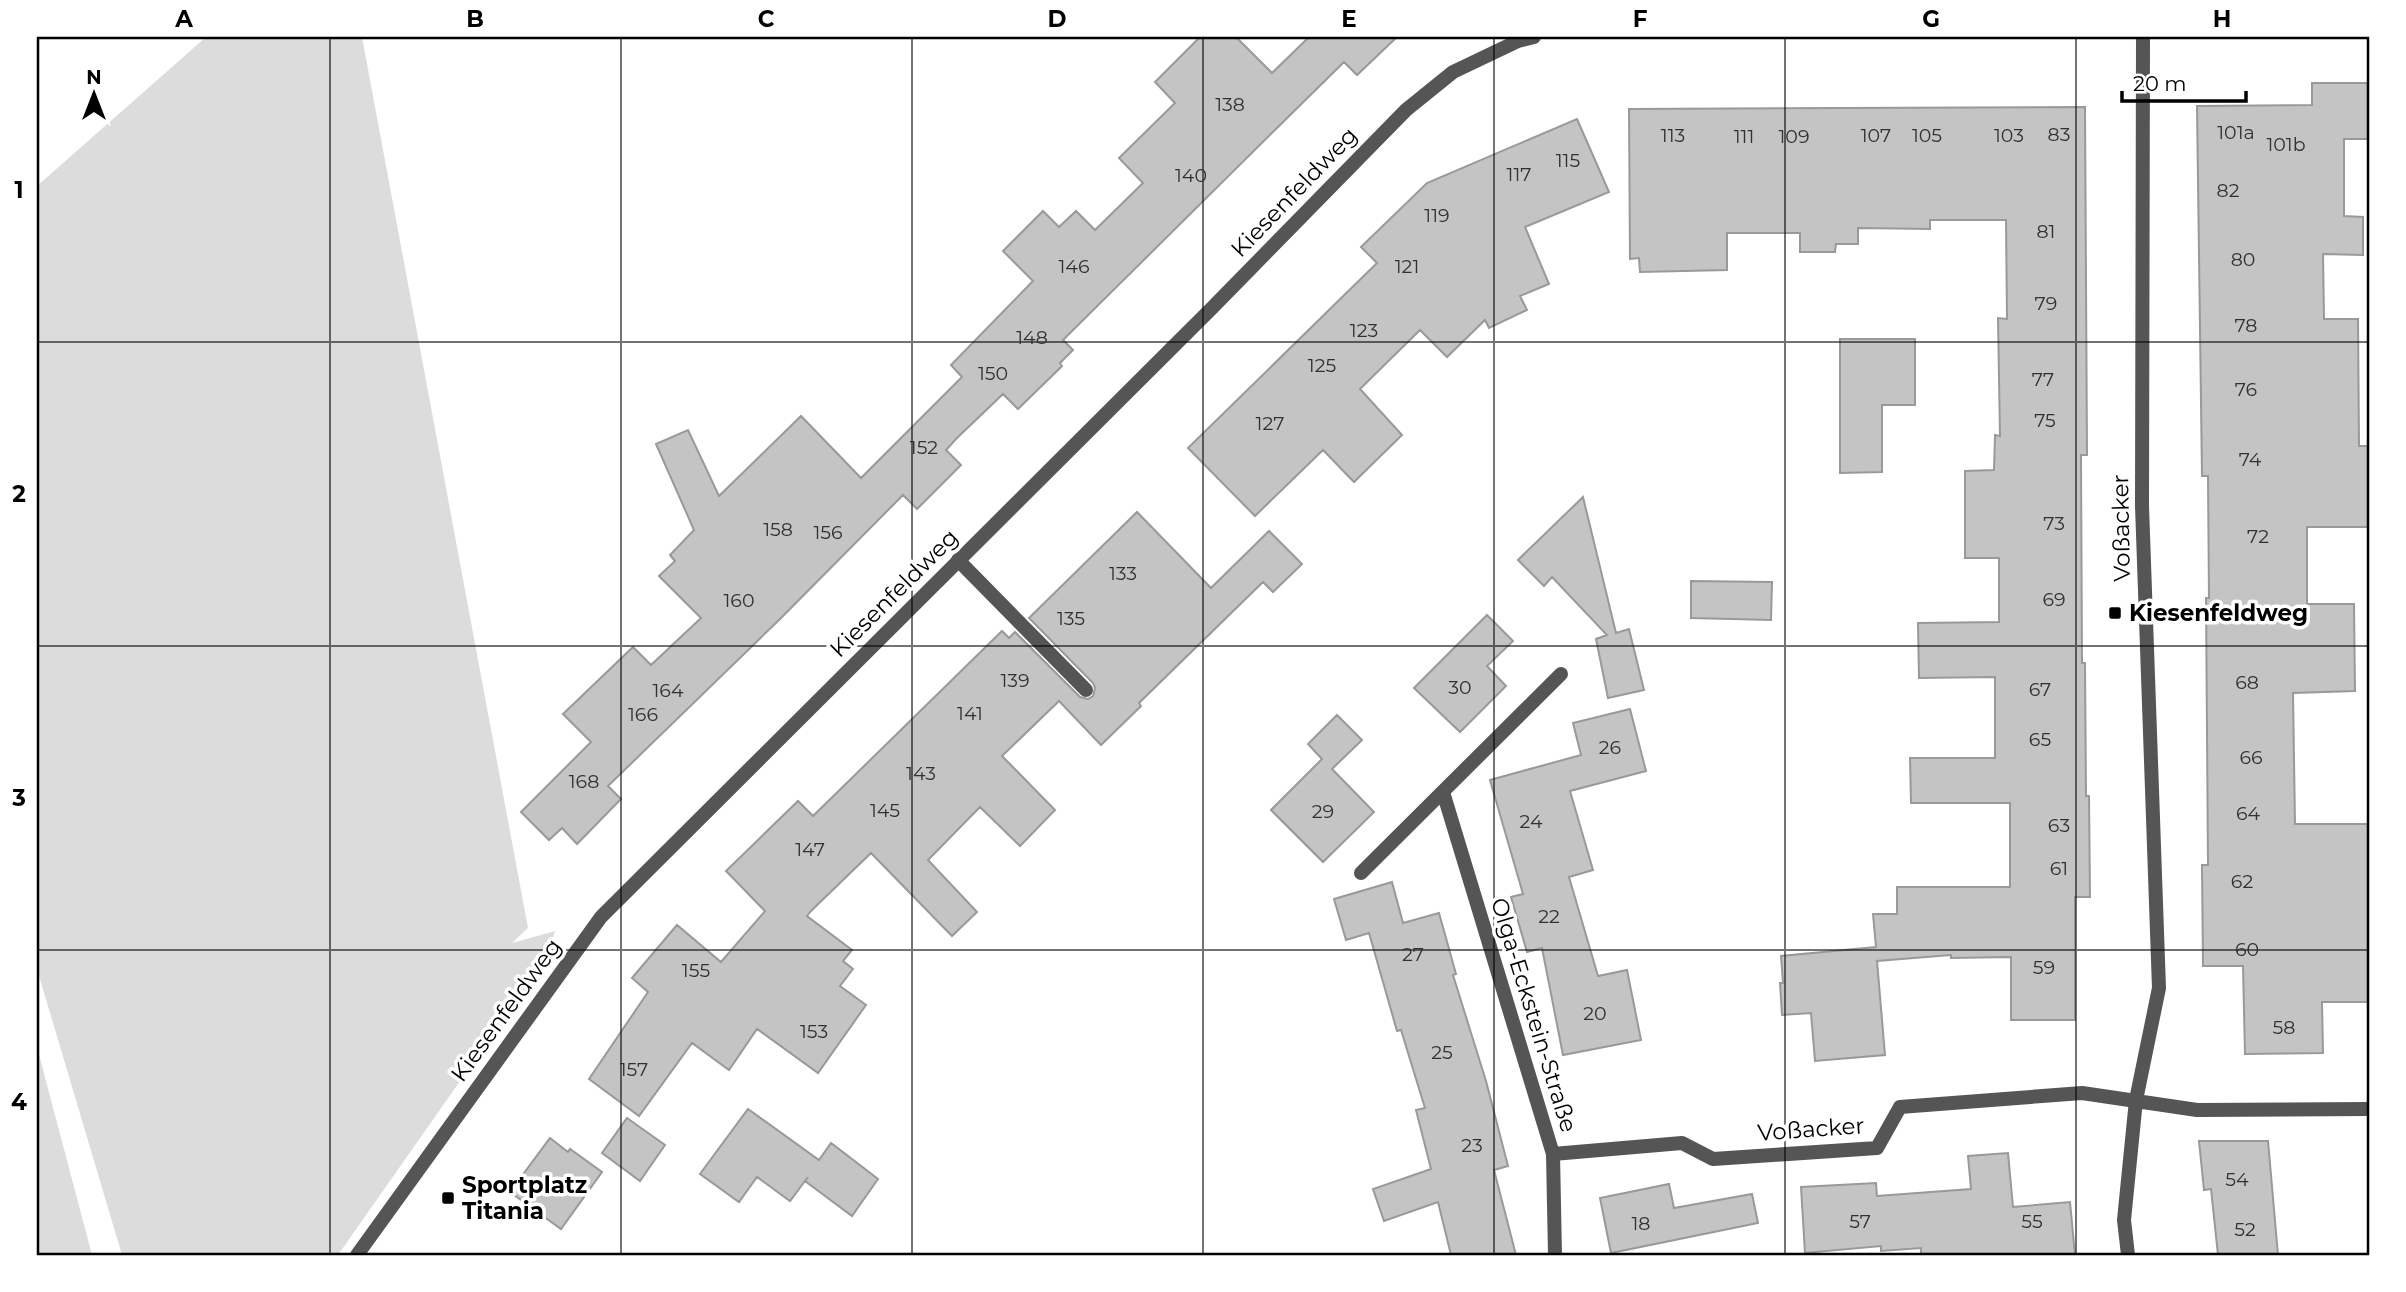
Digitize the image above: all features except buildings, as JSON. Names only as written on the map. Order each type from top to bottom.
[{"type":"street","name":"Kiesenfeldweg","points":[[357,1255],[601,917],[1212,308],[1406,110],[1453,72],[1518,41],[1534,37]]},
{"type":"street","name":"Voßacker","points":[[2128,1255],[2124,1220],[2136,1100],[2159,988],[2142,506],[2143,37]]},
{"type":"street","points":[[958,561],[1086,690]]},
{"type":"street","points":[[1361,873],[1561,674]]},
{"type":"street","name":"Olga-Eckstein-Straße","points":[[1443,792],[1553,1154],[1555,1255]]},
{"type":"street","name":"Voßacker","points":[[1553,1154],[1682,1143],[1713,1159],[1877,1148],[1900,1107],[2082,1093],[2136,1100]]},
{"type":"street","points":[[2136,1100],[2197,1110],[2369,1109]]},
{"type":"shaded area","points":[[206,37],[362,37],[528,928],[512,943],[555,931],[541,978],[458,1084],[338,1255],[122,1255],[37,969],[37,186]]},
{"type":"shaded area","points":[[37,1047],[92,1255],[37,1255]]},
{"type":"place","name":"Kiesenfeldweg","points":[[2115,613]]},
{"type":"place","name":"Sportplatz Titania","points":[[448,1198]]}]
